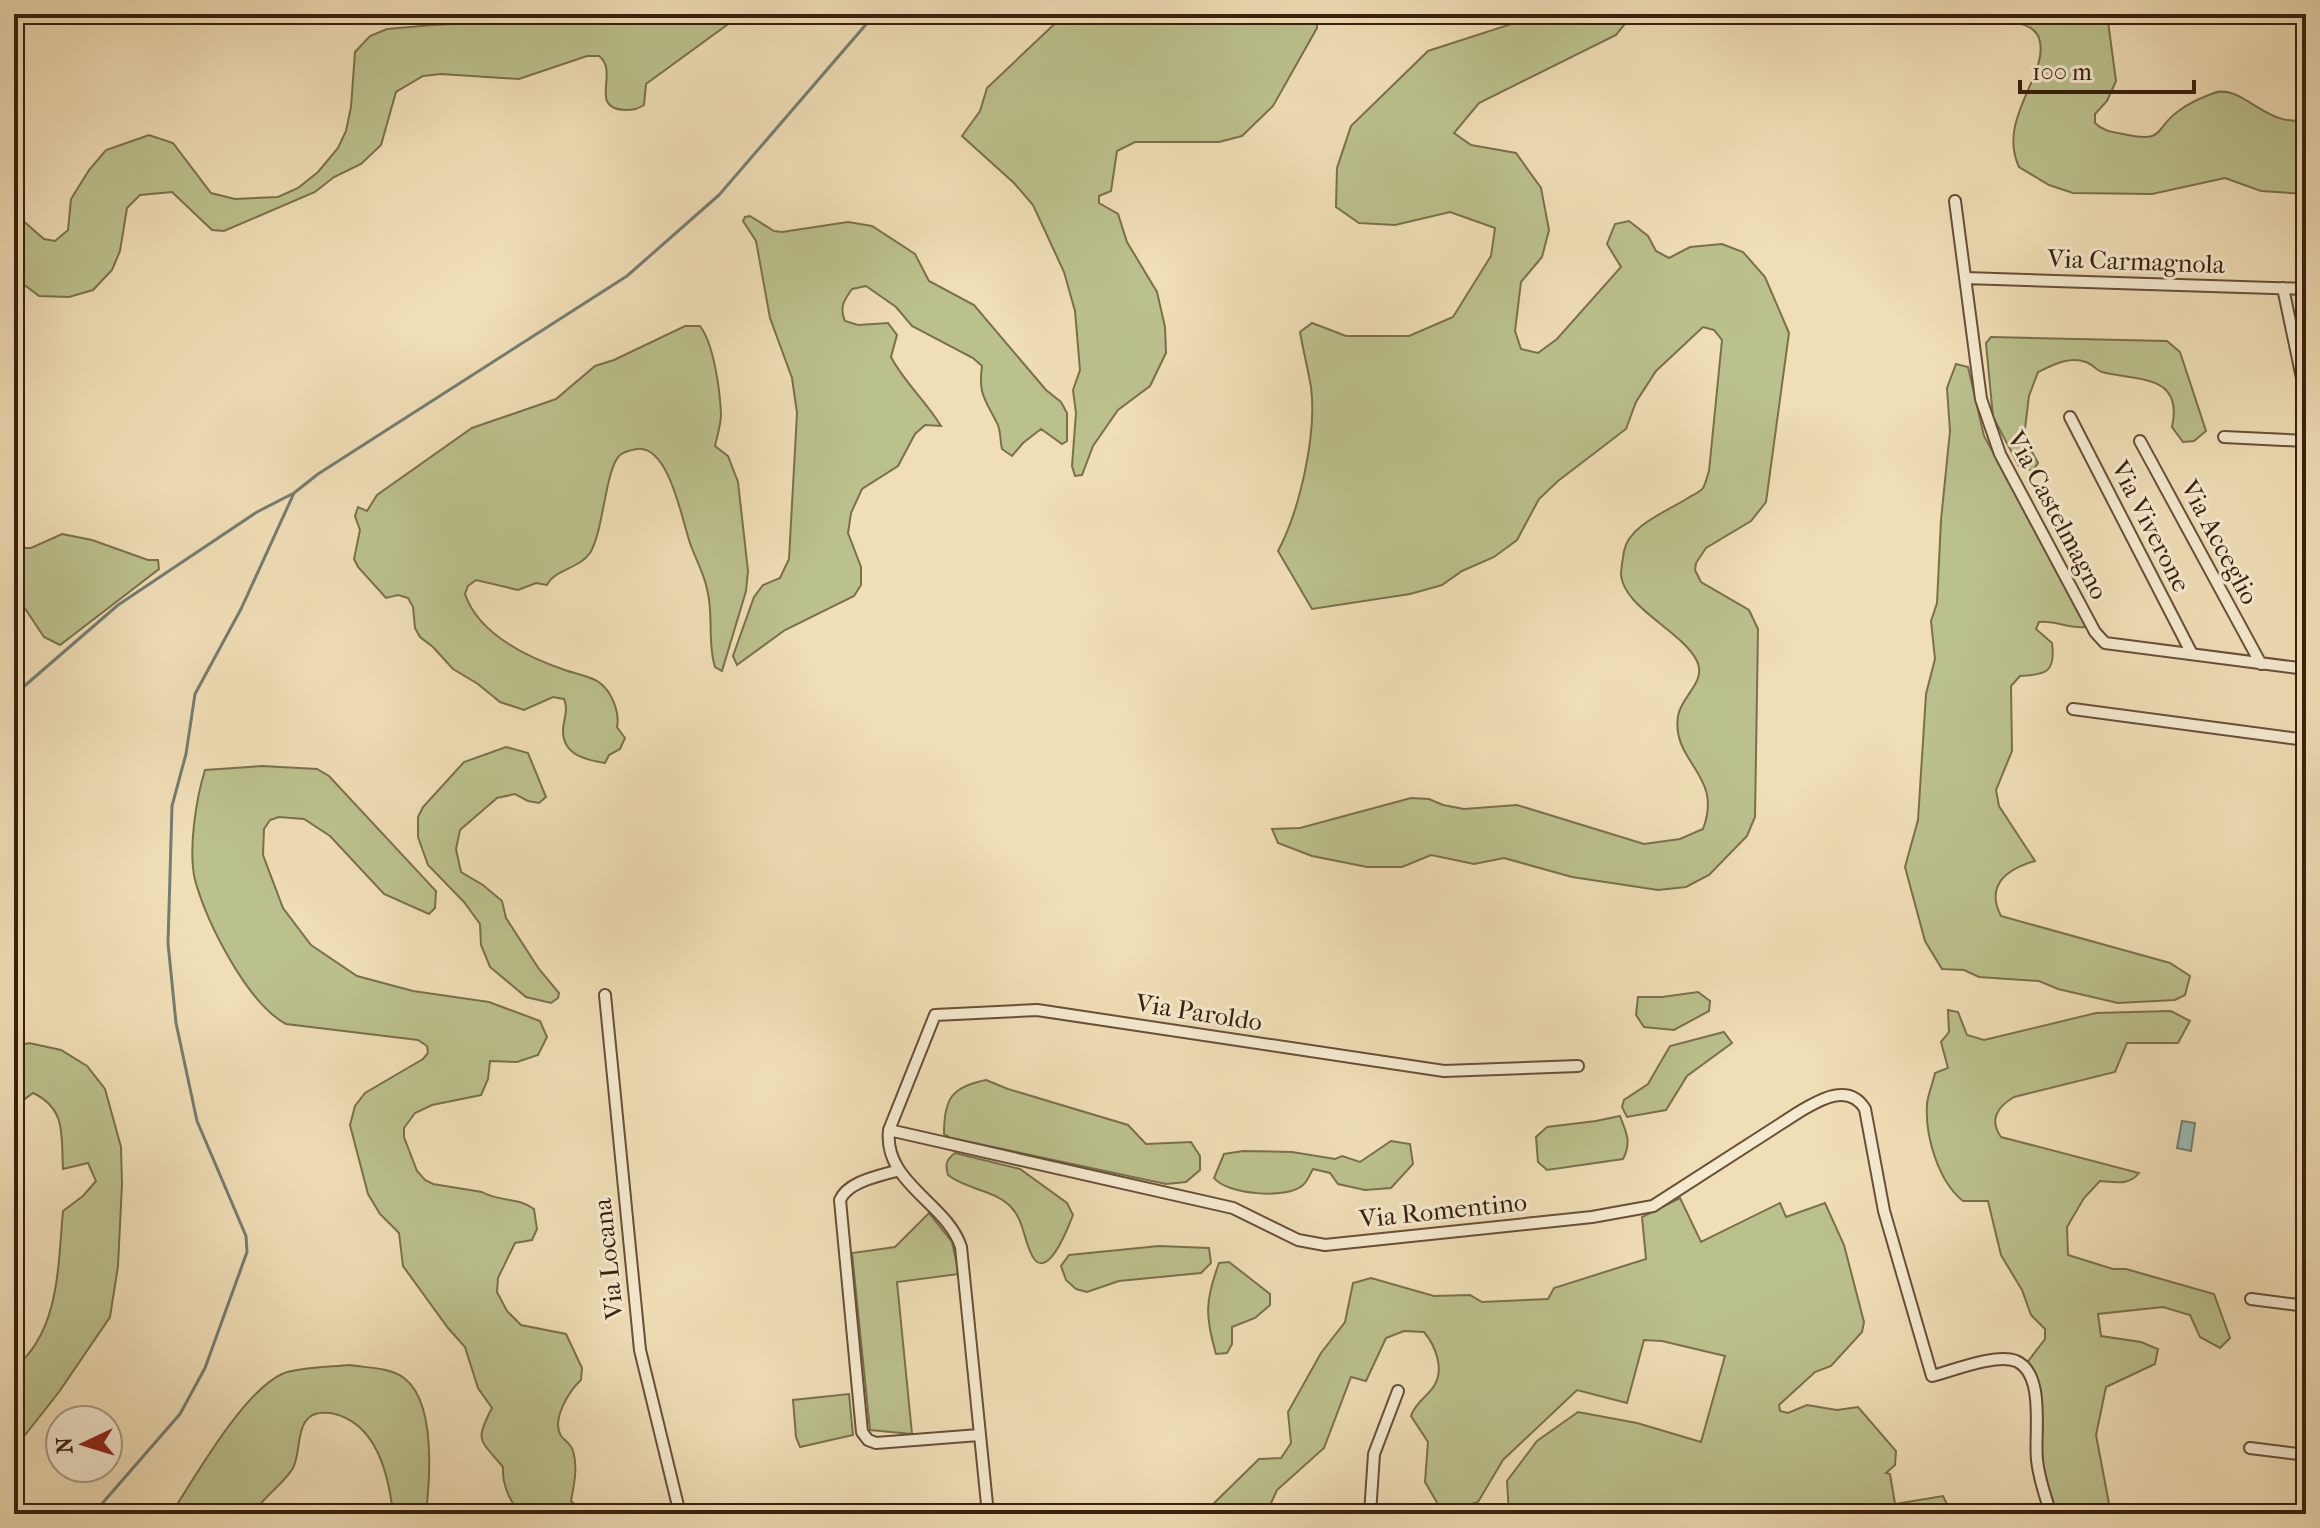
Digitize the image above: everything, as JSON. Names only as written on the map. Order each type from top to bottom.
[{"type":"street","name":"Via Castelmagno","points":[[1955,201],[1981,399],[1991,434],[2095,632],[2105,643],[2306,669]]},
{"type":"street","name":"Via Carmagnola","points":[[1965,278],[2306,289]]},
{"type":"street","points":[[2283,288],[2306,397]]},
{"type":"street","name":"Via Viverone","points":[[2070,417],[2192,654]]},
{"type":"street","points":[[2224,437],[2306,441]]},
{"type":"street","name":"Via Acceglio","points":[[2140,441],[2261,664]]},
{"type":"street","points":[[2073,709],[2306,740]]},
{"type":"street","name":"Via Locana","points":[[605,995],[640,1350],[680,1514]]},
{"type":"street","name":"Via Paroldo","points":[[889,1130],[935,1015],[1037,1010],[1444,1071],[1578,1066]]},
{"type":"street","name":"Via Romentino","points":[[889,1130],[1233,1208],[1298,1240],[1325,1245],[1592,1217],[1653,1206],[1821,1099],[1840,1095],[1854,1097],[1865,1109],[1884,1211],[1932,1376],[1984,1362],[2011,1360],[2022,1365],[2030,1375],[2036,1395],[2037,1459],[2051,1514]]},
{"type":"street","points":[[889,1130],[890,1153],[899,1170],[952,1228],[961,1247],[988,1514]]},
{"type":"street","points":[[899,1170],[853,1186],[843,1193],[840,1200],[862,1432],[868,1440],[876,1443],[979,1435]]},
{"type":"street","points":[[2251,1299],[2306,1306]]},
{"type":"street","points":[[1370,1514],[1374,1454],[1398,1391]]},
{"type":"street","points":[[2250,1448],[2306,1455]]},
{"type":"green space","points":[[649,14],[739,14],[646,84],[644,105],[637,108],[626,110],[608,103],[607,71],[599,56],[587,56],[519,79],[441,74],[423,76],[396,92],[381,145],[361,164],[334,177],[315,192],[224,231],[212,230],[172,192],[140,195],[127,208],[120,251],[112,270],[93,290],[69,297],[39,296],[14,277],[14,213],[44,239],[55,241],[68,230],[71,199],[106,150],[149,135],[173,143],[211,193],[235,199],[278,197],[298,188],[318,172],[338,148],[346,131],[351,107],[355,52],[370,36],[387,29],[433,25],[572,18],[614,23]]},
{"type":"green space","points":[[1065,14],[1317,16],[1317,28],[1273,106],[1242,136],[1219,142],[1135,142],[1117,151],[1111,191],[1099,196],[1099,203],[1118,214],[1127,242],[1157,292],[1165,327],[1166,353],[1150,386],[1118,410],[1093,446],[1082,475],[1075,476],[1072,466],[1076,413],[1073,390],[1080,370],[1075,311],[1064,272],[1033,205],[1014,183],[962,136],[980,111],[987,88]]},
{"type":"green space","points":[[1542,14],[1633,14],[1616,35],[1479,103],[1454,133],[1471,145],[1516,153],[1541,188],[1549,230],[1542,257],[1521,282],[1515,331],[1521,349],[1538,353],[1557,339],[1621,267],[1607,244],[1615,224],[1629,221],[1648,236],[1656,251],[1669,258],[1690,247],[1722,244],[1743,252],[1765,277],[1789,333],[1766,502],[1751,521],[1706,548],[1695,570],[1701,582],[1749,610],[1758,629],[1755,817],[1747,836],[1709,875],[1686,887],[1658,890],[1572,877],[1504,858],[1474,864],[1431,855],[1402,867],[1367,867],[1312,856],[1278,843],[1272,829],[1300,828],[1411,798],[1429,799],[1464,809],[1517,805],[1644,844],[1680,839],[1703,829],[1708,810],[1707,795],[1678,732],[1680,709],[1699,676],[1697,661],[1690,650],[1632,598],[1621,575],[1624,551],[1633,534],[1650,520],[1698,492],[1705,484],[1709,471],[1722,340],[1714,330],[1703,327],[1656,371],[1636,402],[1626,429],[1539,499],[1517,540],[1494,557],[1462,571],[1442,585],[1410,594],[1312,609],[1278,551],[1300,493],[1309,448],[1311,387],[1300,332],[1312,323],[1346,336],[1409,336],[1453,317],[1491,256],[1495,228],[1450,212],[1395,225],[1359,223],[1336,207],[1337,168],[1351,126],[1428,51]]},
{"type":"green space","points":[[1905,14],[2107,14],[2116,81],[2107,101],[2095,114],[2095,123],[2111,132],[2137,137],[2153,136],[2196,100],[2214,93],[2235,94],[2280,118],[2292,121],[2306,119],[2306,194],[2261,191],[2225,178],[2152,194],[2073,193],[2049,185],[2019,167],[2014,149],[2018,114],[2041,52],[2039,38],[2031,28],[1999,20],[1937,20]]},
{"type":"green space","points":[[750,216],[774,231],[782,232],[848,222],[872,226],[915,254],[929,281],[974,305],[1046,390],[1061,402],[1067,413],[1067,441],[1062,444],[1041,429],[1012,456],[1002,449],[998,426],[982,390],[982,366],[973,358],[912,326],[896,307],[866,286],[852,289],[843,304],[845,321],[858,325],[888,323],[897,335],[891,357],[941,426],[925,425],[915,434],[898,466],[862,489],[851,513],[848,533],[861,567],[861,585],[854,596],[785,630],[737,665],[733,656],[754,597],[763,585],[780,578],[789,559],[797,413],[792,378],[770,318],[756,241],[743,221]]},
{"type":"green space","points":[[685,326],[700,326],[713,356],[721,414],[715,446],[728,456],[738,482],[748,571],[746,591],[722,671],[715,667],[711,648],[709,599],[704,577],[666,471],[648,451],[628,451],[615,462],[595,543],[580,562],[547,585],[536,583],[518,590],[476,580],[468,586],[465,594],[481,621],[506,642],[550,665],[593,679],[608,692],[616,709],[617,727],[625,738],[620,749],[609,755],[605,763],[598,762],[577,755],[567,746],[563,731],[564,699],[553,697],[524,710],[500,702],[453,669],[420,637],[408,598],[398,595],[386,598],[358,567],[354,559],[360,530],[355,516],[358,507],[367,511],[377,495],[472,428],[556,399],[595,366]]},
{"type":"green space","points":[[1991,337],[2167,341],[2180,352],[2206,431],[2194,441],[2183,442],[2172,427],[2174,410],[2171,397],[2164,388],[2142,379],[2102,372],[2080,360],[2067,361],[2038,372],[2029,396],[2024,437],[2038,463],[2033,471],[2019,466],[1993,417],[1986,343]]},
{"type":"green space","points":[[1956,364],[1968,367],[1984,436],[2084,618],[2085,627],[2039,622],[2036,629],[2052,643],[2050,666],[2043,673],[2020,676],[2011,686],[2012,751],[1996,790],[1999,806],[2035,861],[2016,869],[2002,880],[1997,887],[1997,905],[2001,916],[2170,963],[2190,976],[2185,995],[2175,1000],[2118,1003],[2058,989],[2039,981],[1979,977],[1964,970],[1942,969],[1925,941],[1905,867],[1918,820],[1926,694],[1935,659],[1931,621],[1937,603],[1950,431],[1947,388]]},
{"type":"green space","points":[[62,534],[92,540],[148,560],[158,560],[159,569],[60,645],[44,637],[14,592],[14,545],[31,548]]},
{"type":"green space","points":[[506,747],[528,753],[546,797],[539,803],[515,794],[497,798],[460,830],[456,849],[461,872],[502,901],[506,918],[539,969],[559,993],[551,1003],[526,997],[490,967],[481,945],[480,924],[464,902],[428,865],[418,837],[418,817],[423,807],[464,762]]},
{"type":"green space","points":[[262,766],[317,769],[329,776],[436,891],[435,908],[429,914],[384,894],[330,836],[304,819],[279,817],[270,820],[264,829],[263,855],[283,908],[311,945],[357,976],[413,991],[489,1002],[540,1021],[547,1037],[538,1055],[517,1062],[490,1061],[488,1079],[481,1095],[432,1105],[415,1113],[404,1128],[404,1137],[417,1171],[425,1180],[482,1192],[534,1209],[537,1229],[532,1240],[515,1243],[498,1278],[497,1292],[507,1311],[521,1325],[566,1334],[582,1368],[581,1380],[571,1391],[560,1414],[558,1429],[571,1446],[574,1457],[571,1501],[585,1514],[520,1514],[516,1509],[505,1487],[503,1467],[482,1440],[483,1428],[492,1408],[478,1388],[465,1347],[403,1266],[399,1233],[380,1214],[368,1194],[350,1125],[355,1106],[365,1093],[423,1059],[428,1053],[427,1046],[418,1040],[286,1024],[271,1014],[243,981],[209,918],[195,880],[192,854],[196,810],[205,770]]},
{"type":"green space","points":[[1698,992],[1710,1001],[1709,1011],[1674,1030],[1644,1027],[1636,1015],[1638,997]]},
{"type":"green space","points":[[1948,1010],[1958,1012],[1967,1035],[1984,1040],[2096,1013],[2171,1011],[2190,1021],[2178,1043],[2127,1043],[2115,1072],[2014,1097],[2003,1105],[1995,1120],[2001,1137],[2139,1173],[2126,1182],[2100,1181],[2084,1198],[2067,1227],[2068,1255],[2214,1294],[2230,1338],[2220,1348],[2200,1337],[2190,1315],[2163,1307],[2098,1314],[2101,1336],[2141,1342],[2158,1349],[2155,1364],[2106,1387],[2096,1435],[2111,1514],[2057,1514],[2040,1459],[2026,1364],[2045,1339],[2045,1329],[2031,1315],[2022,1290],[2001,1255],[1988,1201],[1963,1201],[1947,1182],[1935,1157],[1928,1130],[1927,1104],[1935,1073],[1948,1068],[1941,1042],[1949,1032]]},
{"type":"green space","points":[[1724,1032],[1732,1043],[1687,1076],[1666,1110],[1627,1117],[1622,1107],[1624,1100],[1648,1084],[1670,1046]]},
{"type":"green space","points":[[29,1043],[61,1050],[87,1066],[105,1089],[121,1147],[122,1184],[118,1266],[110,1317],[59,1392],[50,1404],[44,1404],[44,1411],[25,1435],[14,1440],[14,1368],[29,1353],[48,1316],[54,1296],[63,1211],[96,1181],[88,1163],[63,1169],[62,1135],[52,1107],[33,1093],[14,1107],[14,1047]]},
{"type":"green space","points":[[986,1080],[1128,1125],[1146,1144],[1191,1142],[1200,1156],[1200,1170],[1186,1182],[1166,1184],[944,1134],[946,1112],[952,1096],[965,1086]]},
{"type":"green space","points":[[1620,1116],[1628,1142],[1623,1159],[1547,1170],[1538,1162],[1536,1137],[1547,1127]]},
{"type":"green space","points":[[1391,1141],[1410,1144],[1413,1164],[1391,1188],[1365,1190],[1338,1184],[1330,1173],[1313,1169],[1303,1185],[1295,1190],[1271,1194],[1231,1188],[1214,1178],[1224,1154],[1243,1151],[1292,1152],[1335,1159],[1342,1156],[1360,1162]]},
{"type":"green space","points":[[955,1153],[1020,1169],[1067,1203],[1073,1215],[1062,1241],[1049,1259],[1042,1263],[1036,1261],[1018,1216],[1010,1206],[996,1196],[948,1175],[947,1162]]},
{"type":"green space","points":[[1680,1198],[1701,1242],[1780,1203],[1786,1217],[1825,1203],[1844,1245],[1864,1322],[1862,1332],[1831,1366],[1815,1372],[1779,1405],[1780,1411],[1788,1413],[1807,1405],[1837,1410],[1858,1407],[1896,1451],[1895,1465],[1886,1473],[1890,1474],[1895,1504],[1943,1496],[1952,1514],[1509,1514],[1507,1481],[1537,1441],[1578,1412],[1637,1423],[1701,1442],[1725,1356],[1662,1341],[1644,1340],[1627,1403],[1577,1390],[1503,1460],[1478,1502],[1449,1511],[1439,1506],[1425,1482],[1428,1442],[1411,1416],[1431,1390],[1439,1365],[1424,1332],[1404,1331],[1386,1338],[1366,1381],[1351,1377],[1324,1448],[1277,1490],[1266,1514],[1203,1514],[1259,1459],[1281,1458],[1291,1443],[1288,1412],[1321,1353],[1345,1322],[1353,1283],[1371,1278],[1434,1296],[1470,1295],[1482,1302],[1548,1299],[1554,1288],[1646,1259],[1642,1217]]},
{"type":"green space","points":[[929,1213],[952,1242],[959,1274],[897,1282],[912,1434],[870,1430],[852,1253],[895,1247]]},
{"type":"green space","points":[[1159,1246],[1209,1248],[1211,1263],[1201,1273],[1119,1281],[1087,1292],[1076,1289],[1066,1280],[1061,1266],[1069,1255]]},
{"type":"green space","points":[[1229,1262],[1270,1294],[1270,1305],[1255,1318],[1232,1327],[1232,1344],[1227,1353],[1216,1354],[1208,1319],[1209,1298],[1219,1263]]},
{"type":"green space","points":[[350,1365],[378,1368],[404,1378],[422,1404],[429,1461],[426,1514],[393,1514],[384,1469],[371,1440],[349,1420],[335,1414],[319,1413],[306,1420],[303,1426],[293,1468],[252,1514],[171,1514],[236,1416],[267,1384],[289,1372]]},
{"type":"green space","points":[[849,1394],[853,1435],[800,1447],[796,1437],[793,1400]]},
{"type":"water","points":[[2182,1121],[2195,1123],[2191,1151],[2177,1148]]},
{"type":"waterway","points":[[93,1514],[180,1414],[205,1368],[247,1252],[246,1236],[197,1121],[176,1023],[168,943],[172,806],[186,754],[195,694],[241,609],[294,493],[318,474],[627,276],[719,195],[875,14]]},
{"type":"waterway","points":[[14,695],[118,605],[257,512],[292,494]]}]
